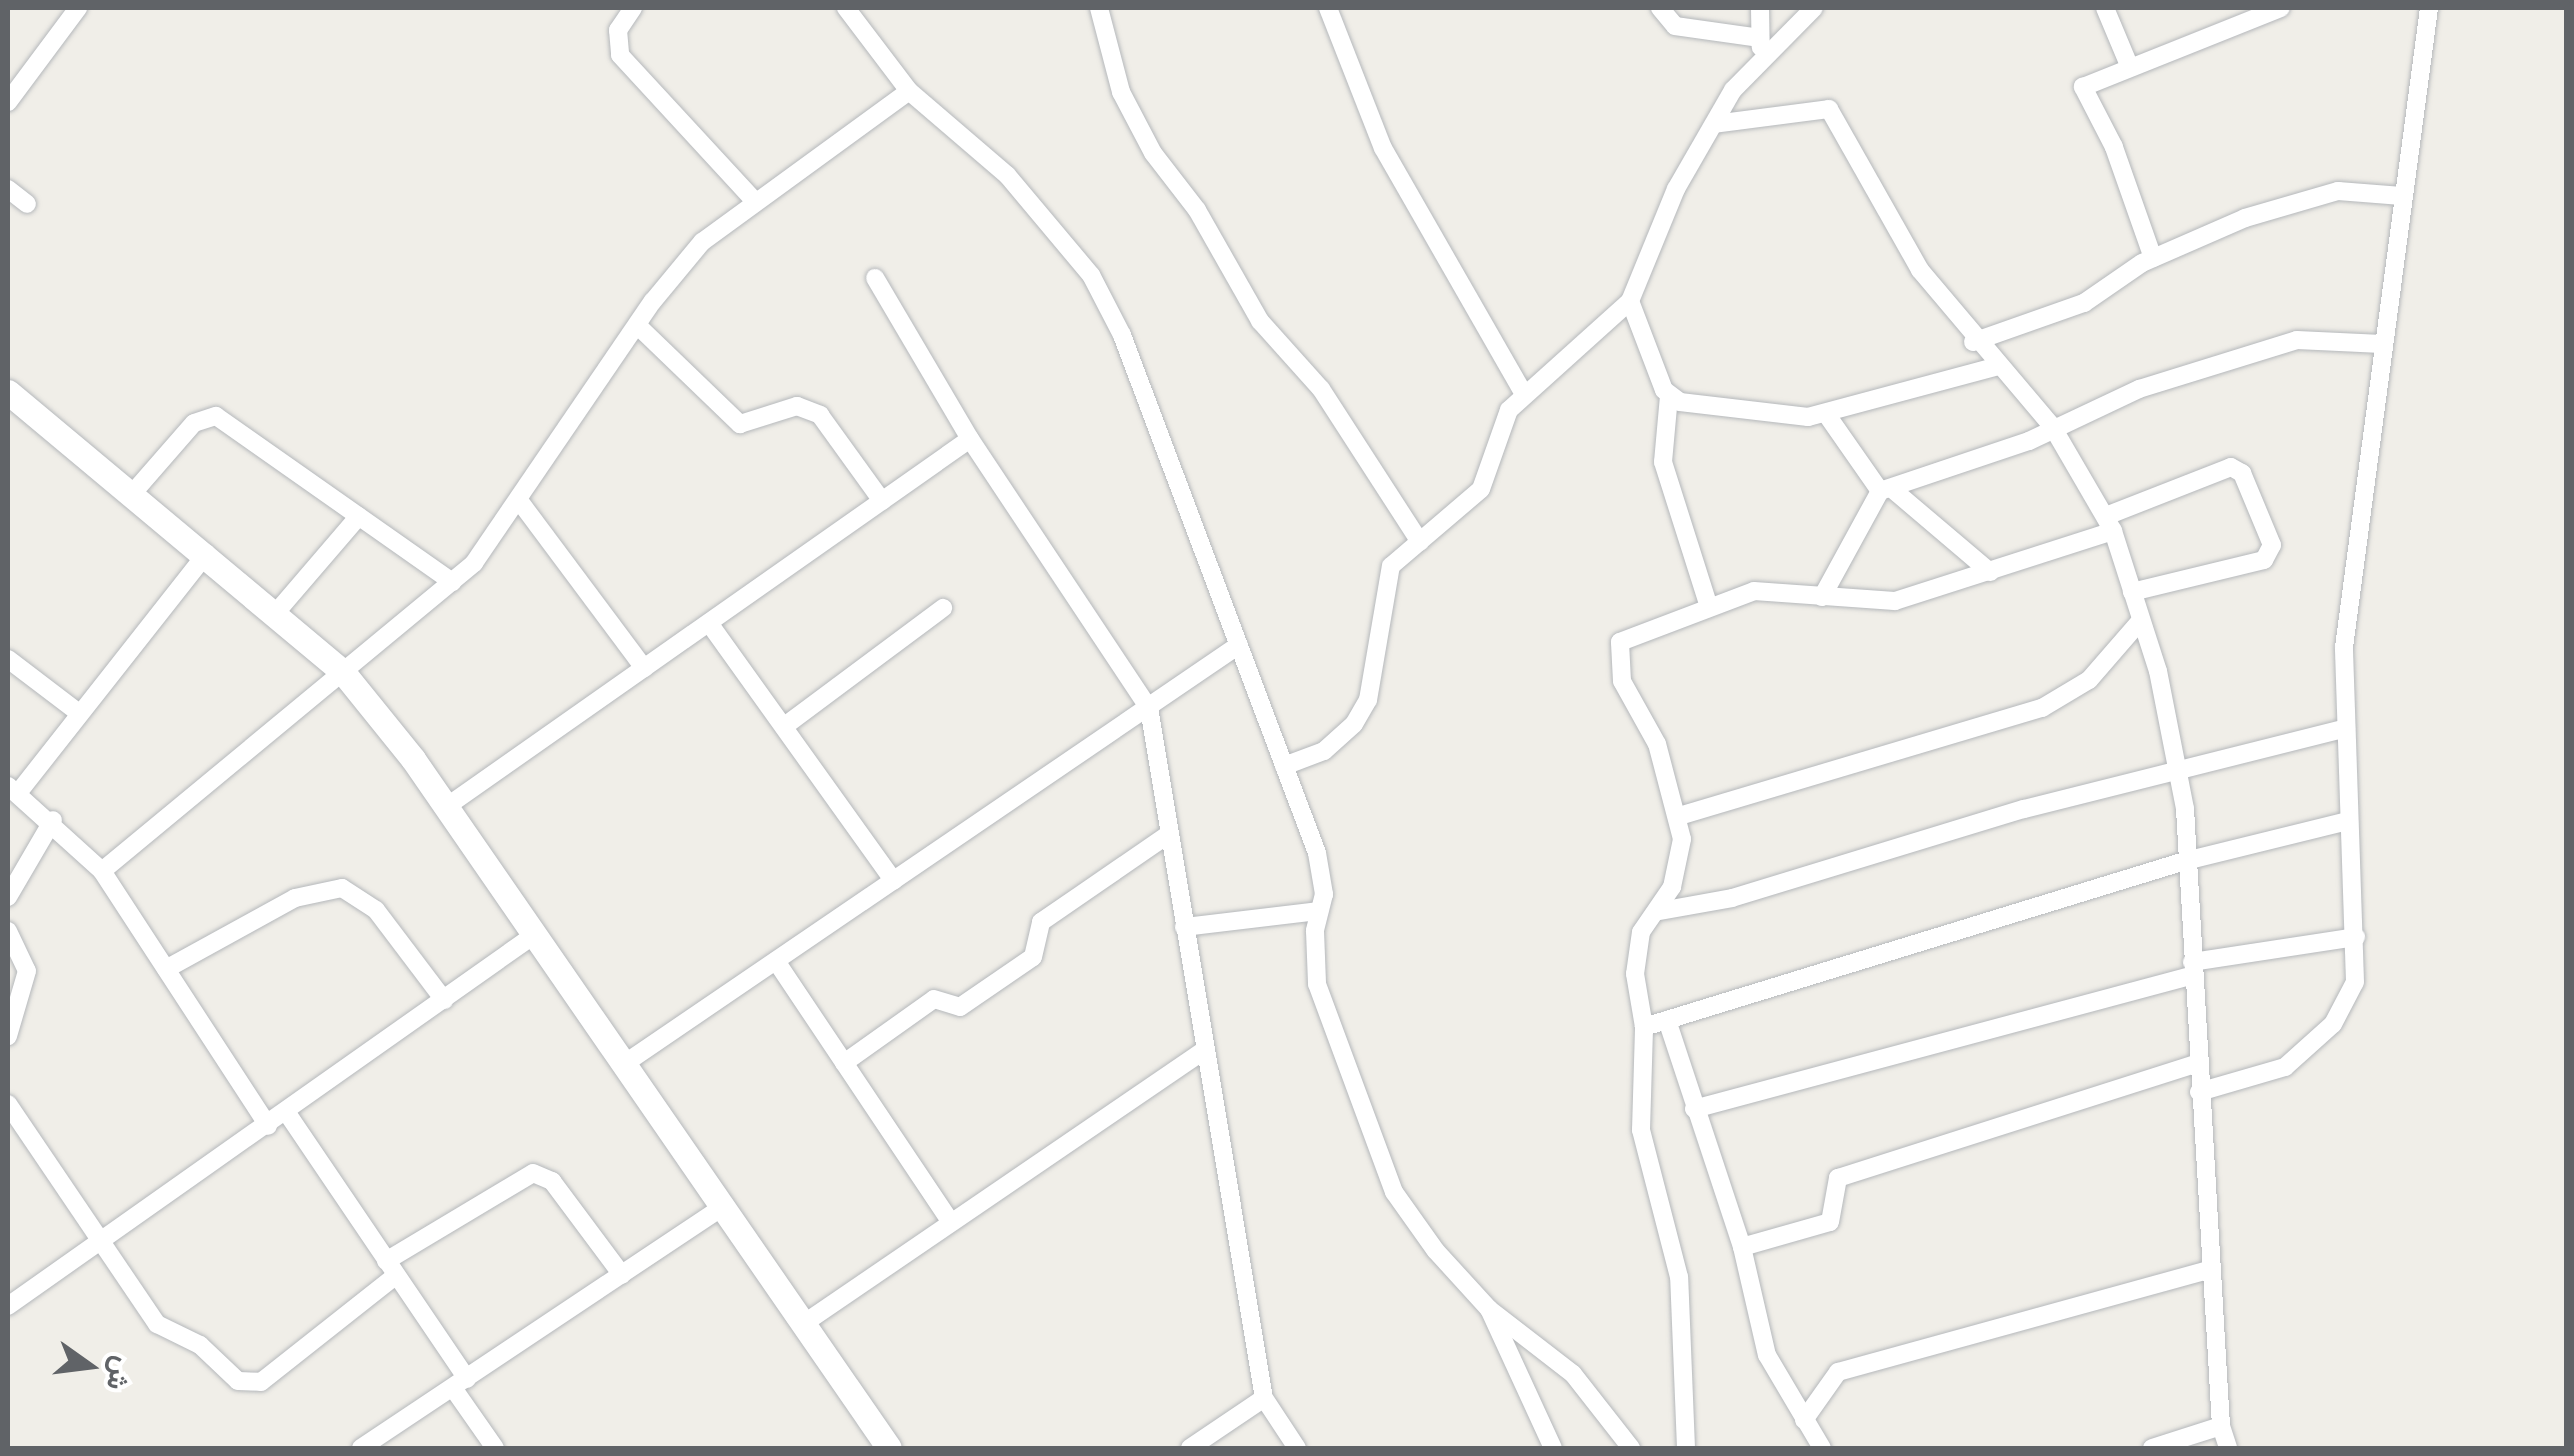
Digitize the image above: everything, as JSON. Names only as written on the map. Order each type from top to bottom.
[{"type":"main road","points":[[8,392],[207,553],[342,671],[446,807],[889,1448]]},
{"type":"street","points":[[8,102],[78,8]]},
{"type":"street","points":[[633,8],[618,30],[620,55],[754,200]]},
{"type":"street","points":[[846,8],[909,91],[1007,175],[1092,275],[1190,501],[1322,871],[1317,984],[1374,1152],[1436,1251],[1489,1309],[1573,1374],[1631,1448]]},
{"type":"street","points":[[1099,8],[1121,92],[1153,153],[1197,210],[1260,321],[1321,390],[1420,542]]},
{"type":"street","points":[[1328,8],[1343,64],[1383,148],[1524,394]]},
{"type":"street","points":[[1660,8],[1675,26],[1760,47]]},
{"type":"street","points":[[1760,8],[1760,47]]},
{"type":"street","points":[[1284,766],[1324,751],[1368,700],[1385,579],[1492,474],[1500,423],[1524,394],[1630,301],[1714,124],[1760,47],[1814,8]]},
{"type":"street","points":[[2105,8],[2130,65]]},
{"type":"street","points":[[2152,258],[2114,147],[2082,94],[2088,82],[2281,8]]},
{"type":"street","points":[[2199,1092],[2253,1080],[2312,1047],[2346,1006],[2356,937],[2346,728],[2352,554],[2429,8]]},
{"type":"street","points":[[102,871],[452,582],[522,504],[637,325],[702,242],[754,200],[909,91]]},
{"type":"street","points":[[1714,124],[1829,109],[1893,229],[1974,342],[2052,426],[2110,524],[2141,620],[2180,768],[2208,1270],[2222,1426],[2228,1448]]},
{"type":"street","points":[[8,189],[26,204]]},
{"type":"street","points":[[1974,342],[2084,303],[2152,258],[2302,200],[2361,189],[2402,196]]},
{"type":"street","points":[[876,278],[970,439],[1149,708],[1264,1398],[1297,1448]]},
{"type":"street","points":[[1630,301],[1669,396],[1663,462],[1709,606]]},
{"type":"street","points":[[637,325],[740,424],[797,406],[820,416],[882,501]]},
{"type":"street","points":[[1822,598],[1886,490],[2016,446],[2052,426],[2154,384],[2297,340],[2382,344]]},
{"type":"street","points":[[1669,396],[1763,416],[1827,415],[1998,366]]},
{"type":"street","points":[[132,494],[207,415],[452,582]]},
{"type":"street","points":[[1827,415],[1886,490],[1990,572]]},
{"type":"street","points":[[446,807],[970,439]]},
{"type":"street","points":[[1686,1448],[1679,1277],[1637,1092],[1644,1027],[1636,951],[1680,866],[1679,816],[1657,744],[1622,681],[1620,642],[1754,591],[1894,601],[1990,572],[2236,468],[2272,545],[2264,560],[2132,592]]},
{"type":"street","points":[[522,504],[644,668]]},
{"type":"street","points":[[274,614],[359,516]]},
{"type":"street","points":[[207,553],[12,790],[53,820],[102,871],[268,1126]]},
{"type":"street","points":[[786,725],[943,608]]},
{"type":"street","points":[[1679,816],[2042,708],[2088,680],[2141,620]]},
{"type":"street","points":[[708,623],[786,725],[894,881]]},
{"type":"street","points":[[624,1064],[1239,645]]},
{"type":"street","points":[[8,659],[79,713]]},
{"type":"street","points":[[1660,911],[1732,898],[2180,768],[2346,728]]},
{"type":"street","points":[[8,897],[53,820]]},
{"type":"street","points":[[1644,1027],[2186,861],[2348,821]]},
{"type":"street","points":[[844,1062],[930,1002],[960,1008],[1033,957],[1041,922],[1169,834]]},
{"type":"street","points":[[166,969],[295,898],[342,888],[365,898],[444,1000]]},
{"type":"street","points":[[1184,927],[1319,911]]},
{"type":"street","points":[[8,931],[27,971],[8,1036]]},
{"type":"street","points":[[8,1306],[287,1113],[534,935]]},
{"type":"street","points":[[1694,1108],[2193,968],[2356,937]]},
{"type":"street","points":[[776,961],[952,1222]]},
{"type":"street","points":[[1668,1020],[1742,1247],[1767,1355],[1822,1448]]},
{"type":"street","points":[[803,1324],[1204,1050]]},
{"type":"street","points":[[1742,1247],[1830,1222],[1838,1178],[2198,1063]]},
{"type":"street","points":[[8,1104],[157,1324],[200,1345],[246,1384],[261,1382],[390,1268],[533,1173],[552,1181],[622,1274]]},
{"type":"street","points":[[287,1113],[390,1268],[460,1383],[494,1448]]},
{"type":"street","points":[[361,1448],[722,1207]]},
{"type":"street","points":[[1804,1420],[1838,1372],[2208,1270]]},
{"type":"street","points":[[1489,1309],[1552,1448]]},
{"type":"street","points":[[1190,1448],[1264,1398]]},
{"type":"street","points":[[2152,1448],[2222,1426]]}]
